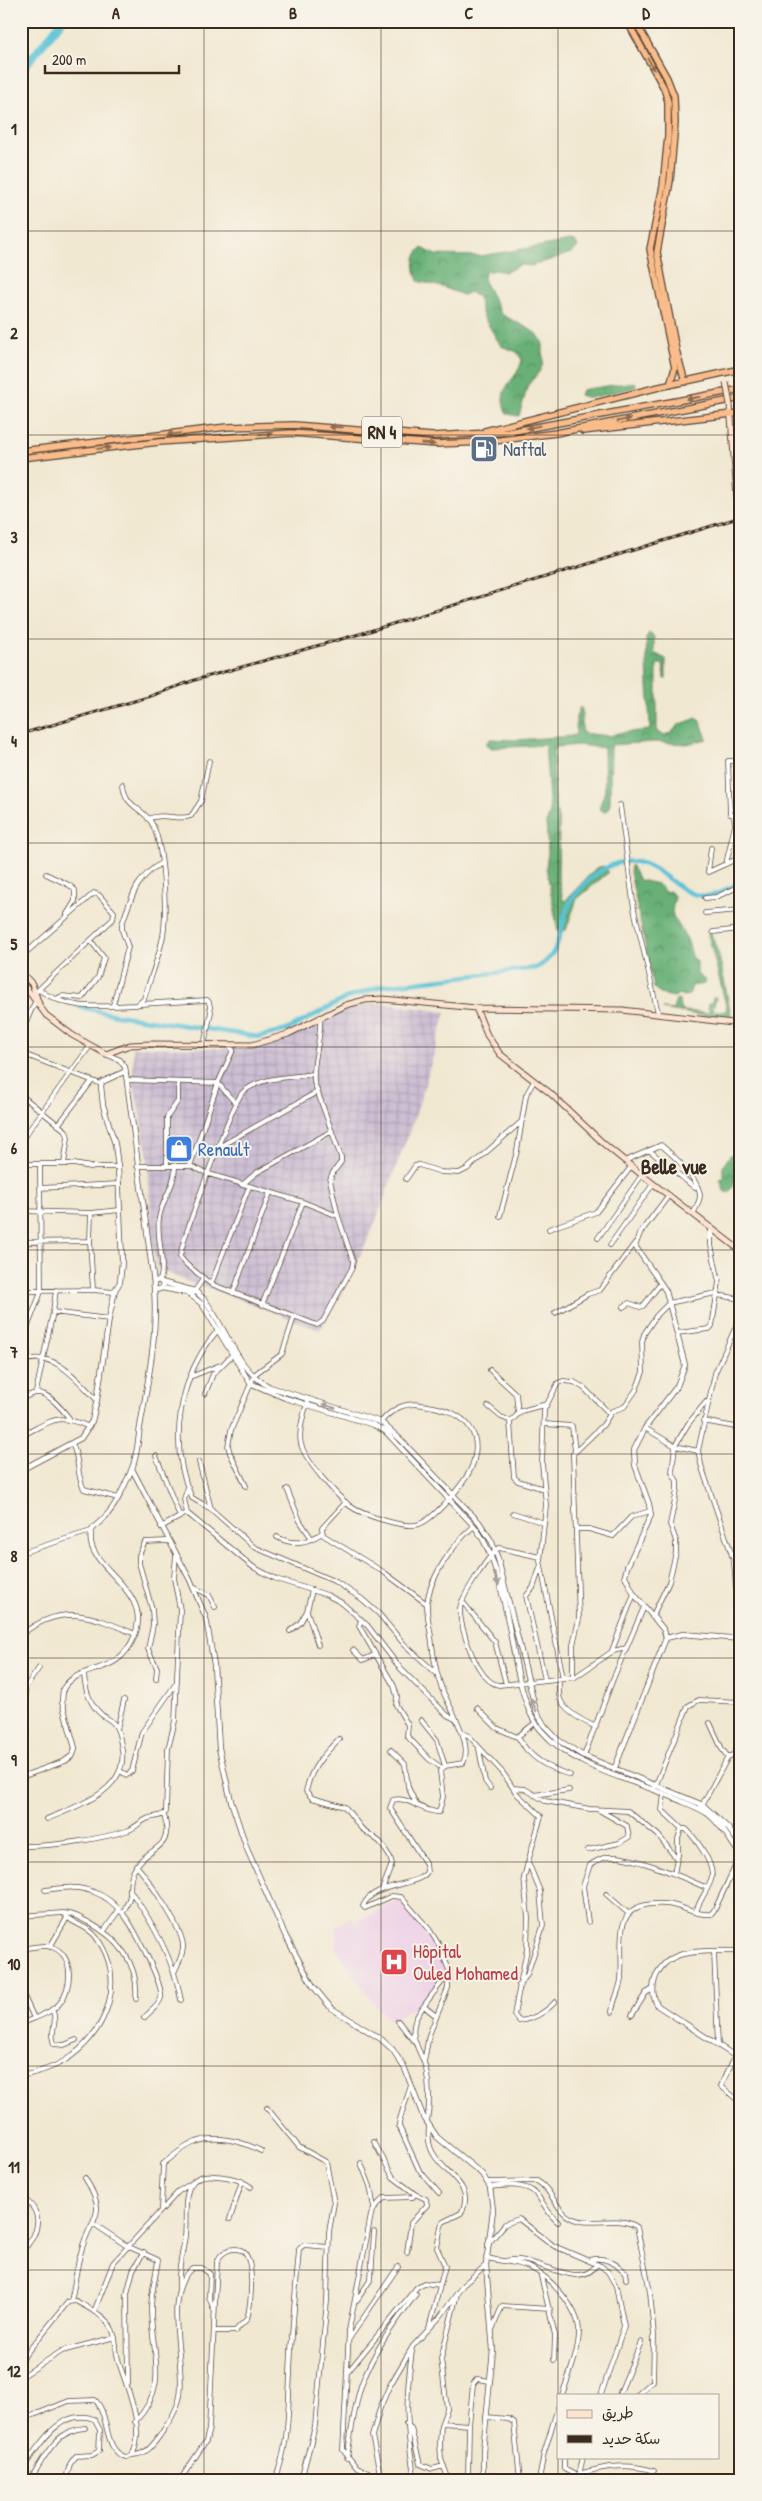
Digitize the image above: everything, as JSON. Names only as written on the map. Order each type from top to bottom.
[{"type":"highway","points":[[627,21],[664,88],[668,102],[668,136],[663,186],[650,249],[675,368],[670,385]]},
{"type":"highway","points":[[635,21],[667,78],[674,96],[675,123],[670,181],[657,252],[676,350],[686,382]]},
{"type":"highway","name":"RN 4","points":[[469,435],[741,369]]},
{"type":"highway","name":"RN 4","points":[[21,452],[236,427],[294,425],[432,436],[509,432],[741,389]]},
{"type":"highway","name":"RN 4","points":[[21,458],[159,442],[273,434],[310,434],[436,444],[486,442],[556,433],[741,398]]},
{"type":"highway","points":[[556,433],[741,413]]},
{"type":"main road","points":[[725,372],[731,415],[739,522],[741,581]]},
{"type":"main road","points":[[21,972],[36,993],[41,1010]]},
{"type":"main road","points":[[21,981],[36,993]]},
{"type":"main road","points":[[36,993],[35,1002],[41,1010],[72,1035],[106,1054],[130,1045],[252,1045],[273,1040],[346,1005],[364,1000],[399,1000],[476,1008],[622,1010],[741,1024]]},
{"type":"main road","points":[[476,1008],[494,1047],[631,1167],[741,1251]]},
{"type":"main road","points":[[44,2480],[68,2479]]},
{"type":"street","points":[[148,818],[163,814],[191,816],[200,801],[209,761]]},
{"type":"street","points":[[726,864],[735,825],[734,815],[730,814],[728,761],[741,761]]},
{"type":"street","points":[[123,784],[126,798],[148,818],[154,829],[161,863],[164,894],[163,934],[144,999],[140,1004]]},
{"type":"street","points":[[620,805],[634,909],[658,1013]]},
{"type":"street","points":[[734,815],[741,813]]},
{"type":"street","points":[[735,825],[741,823]]},
{"type":"street","points":[[735,825],[741,838]]},
{"type":"street","points":[[711,848],[708,872],[741,857]]},
{"type":"street","points":[[113,1005],[128,947],[122,930],[122,924],[139,882],[146,872],[161,863]]},
{"type":"street","points":[[46,874],[69,884],[75,890],[75,901],[64,918]]},
{"type":"street","points":[[705,898],[716,897],[736,888],[741,894]]},
{"type":"street","points":[[21,957],[94,893],[99,895],[112,910],[115,917],[36,993],[81,1007],[207,1000],[210,1002],[211,1012],[204,1045]]},
{"type":"street","points":[[706,913],[741,910]]},
{"type":"street","points":[[713,932],[741,930]]},
{"type":"street","points":[[56,999],[62,996],[82,998],[98,977],[104,958],[91,941]]},
{"type":"street","points":[[21,1033],[24,1021],[35,1002]]},
{"type":"street","points":[[313,1074],[262,1082],[243,1092],[235,1103],[217,1148],[180,1254],[181,1260],[211,1284],[294,1318],[312,1324],[320,1324],[352,1268],[350,1247],[338,1216],[330,1180],[342,1160],[317,1092],[313,1074],[320,1035],[320,1017]]},
{"type":"street","points":[[21,1141],[90,1046]]},
{"type":"street","points":[[190,1166],[218,1083],[233,1050],[229,1046]]},
{"type":"street","points":[[21,1053],[58,1068],[73,1071],[101,1084],[126,1071]]},
{"type":"street","points":[[21,1553],[91,1532],[105,1518],[118,1498],[132,1469],[152,1356],[156,1303],[126,1071],[123,1062],[106,1054]]},
{"type":"street","points":[[127,1080],[218,1083],[235,1103]]},
{"type":"street","points":[[58,1125],[92,1081]]},
{"type":"street","points":[[500,1216],[517,1151],[526,1095],[534,1081]]},
{"type":"street","points":[[167,1164],[168,1117],[178,1101],[178,1082]]},
{"type":"street","points":[[21,1470],[72,1444],[89,1427],[97,1400],[108,1319],[114,1292],[121,1276],[118,1167],[115,1144],[103,1105],[101,1084]]},
{"type":"street","points":[[217,1148],[317,1092]]},
{"type":"street","points":[[21,1095],[68,1133],[64,1164]]},
{"type":"street","points":[[406,1179],[415,1166],[419,1165],[452,1174],[467,1169],[522,1121]]},
{"type":"street","points":[[242,1185],[256,1173],[332,1131]]},
{"type":"street","points":[[626,1162],[661,1145],[682,1163],[699,1191],[700,1196],[693,1214]]},
{"type":"street","points":[[649,1150],[699,1191]]},
{"type":"street","points":[[21,1164],[118,1167]]},
{"type":"street","points":[[28,1360],[26,1330],[41,1292],[40,1164]]},
{"type":"street","points":[[137,1166],[167,1164],[190,1166],[242,1185],[303,1202],[338,1216]]},
{"type":"street","points":[[156,1303],[161,1289],[160,1281],[163,1270],[160,1217],[164,1202],[173,1183],[175,1165]]},
{"type":"street","points":[[549,1228],[596,1212],[631,1167]]},
{"type":"street","points":[[598,1238],[642,1175]]},
{"type":"street","points":[[40,1188],[119,1184]]},
{"type":"street","points":[[610,1245],[653,1184]]},
{"type":"street","points":[[211,1284],[249,1187]]},
{"type":"street","points":[[233,1293],[270,1193]]},
{"type":"street","points":[[555,1313],[588,1294],[600,1290],[669,1196]]},
{"type":"street","points":[[262,1304],[303,1202]]},
{"type":"street","points":[[21,1211],[91,1213],[120,1210]]},
{"type":"street","points":[[91,1213],[90,1241],[93,1290]]},
{"type":"street","points":[[677,1333],[711,1328],[719,1282],[711,1245],[711,1227]]},
{"type":"street","points":[[21,1242],[90,1241]]},
{"type":"street","points":[[613,1771],[666,1638],[664,1630],[644,1607],[626,1581],[625,1572],[649,1520],[650,1511],[634,1457],[636,1444],[645,1428],[677,1386],[684,1372],[684,1362],[669,1303],[661,1283],[635,1243]]},
{"type":"street","points":[[152,1270],[160,1281],[194,1293],[210,1307],[253,1377],[270,1387],[379,1424],[400,1438],[454,1496],[495,1550],[527,1682],[536,1710],[545,1726],[569,1749],[613,1771]]},
{"type":"street","points":[[194,1293],[203,1279]]},
{"type":"street","points":[[154,1286],[160,1281]]},
{"type":"street","points":[[623,1306],[629,1303],[640,1307],[643,1306],[661,1283]]},
{"type":"street","points":[[154,1286],[161,1289],[194,1293],[250,1383],[267,1392],[306,1405],[379,1424],[474,1526],[483,1532],[491,1556],[521,1682],[535,1723],[555,1745],[568,1755],[655,1787],[702,1807],[728,1828],[741,1846]]},
{"type":"street","points":[[36,1392],[56,1290]]},
{"type":"street","points":[[21,1291],[93,1290],[114,1292]]},
{"type":"street","points":[[575,1451],[603,1425],[610,1414],[624,1407],[638,1386],[643,1372],[643,1337],[656,1316],[669,1303],[718,1294],[741,1299]]},
{"type":"street","points":[[53,1312],[108,1319]]},
{"type":"street","points":[[741,1315],[720,1358],[707,1401],[698,1451],[734,1561],[736,1589],[741,1598]]},
{"type":"street","points":[[246,1486],[233,1462],[228,1446],[233,1421],[253,1377],[280,1357],[287,1342],[294,1318]]},
{"type":"street","points":[[217,1331],[202,1352],[190,1377],[178,1432],[188,1487],[192,1498],[211,1508],[254,1547],[336,1582],[362,1599],[379,1614],[404,1644],[436,1674]]},
{"type":"street","points":[[205,1394],[213,1374],[232,1355]]},
{"type":"street","points":[[21,1362],[43,1359],[63,1366],[97,1400]]},
{"type":"street","points":[[190,1377],[221,1365]]},
{"type":"street","points":[[490,1370],[516,1394],[518,1412]]},
{"type":"street","points":[[596,1727],[584,1722],[562,1703],[559,1693],[561,1678],[540,1557],[546,1505],[542,1464],[544,1410],[560,1381],[572,1381],[590,1392],[610,1414]]},
{"type":"street","points":[[21,1399],[36,1392],[46,1396],[69,1418],[89,1427]]},
{"type":"street","points":[[309,1399],[306,1405],[300,1438],[302,1446],[313,1465],[346,1502],[364,1513],[414,1525],[421,1524],[454,1496],[464,1484],[476,1455],[475,1436],[467,1424],[451,1412],[416,1404],[401,1406],[379,1424]]},
{"type":"street","points":[[652,1617],[669,1582],[677,1548],[670,1524],[677,1491],[677,1481],[672,1472],[674,1446],[688,1424],[707,1401]]},
{"type":"street","points":[[544,1489],[518,1481],[514,1477],[511,1421],[518,1412],[547,1404]]},
{"type":"street","points":[[488,1406],[501,1417],[511,1421]]},
{"type":"street","points":[[703,1421],[740,1428],[741,1411]]},
{"type":"street","points":[[21,1436],[54,1420],[69,1418]]},
{"type":"street","points":[[544,1424],[572,1426],[575,1451],[573,1460],[576,1581],[579,1619],[574,1636],[573,1678]]},
{"type":"street","points":[[645,1428],[660,1440],[674,1446],[698,1451]]},
{"type":"street","points":[[72,1444],[76,1451],[80,1483],[84,1489],[118,1498]]},
{"type":"street","points":[[156,1456],[180,1516]]},
{"type":"street","points":[[199,1462],[211,1508]]},
{"type":"street","points":[[132,1469],[193,1587],[206,1618],[211,1640],[220,1759],[235,1816],[250,1857],[285,1935],[313,1986],[337,2014],[388,2045],[402,2063],[428,2124],[443,2144],[476,2168],[490,2188],[493,2210],[486,2266],[492,2330],[490,2381],[482,2457],[483,2480]]},
{"type":"street","points":[[188,1487],[184,1499],[187,1513],[253,1567],[276,1579],[312,1590],[342,1603],[361,1619],[400,1668],[447,1715],[455,1719]]},
{"type":"street","points":[[287,1488],[300,1521],[312,1539]]},
{"type":"street","points":[[322,1533],[322,1528],[346,1502]]},
{"type":"street","points":[[576,1529],[589,1529],[612,1536],[631,1516],[650,1511]]},
{"type":"street","points":[[161,1527],[187,1513]]},
{"type":"street","points":[[513,1513],[544,1523]]},
{"type":"street","points":[[361,1619],[359,1626],[374,1655],[394,1686],[397,1696],[396,1705],[408,1725],[407,1736],[429,1759],[444,1767],[464,1761],[467,1752],[461,1732],[436,1674],[427,1604],[434,1582],[448,1556],[461,1537],[474,1526]]},
{"type":"street","points":[[21,1777],[65,1761],[73,1755],[75,1744],[62,1702],[62,1693],[69,1681],[118,1660],[129,1649],[139,1623],[137,1607],[115,1575],[96,1554],[91,1540],[91,1532]]},
{"type":"street","points":[[278,1537],[293,1543],[312,1539],[322,1533]]},
{"type":"street","points":[[322,1533],[385,1573],[427,1604]]},
{"type":"street","points":[[156,1679],[157,1668],[148,1649],[153,1625],[152,1609],[142,1580],[140,1555],[145,1542],[168,1541]]},
{"type":"street","points":[[540,1557],[505,1548],[495,1550],[462,1601],[461,1618],[473,1658],[489,1682],[506,1684],[573,1678],[587,1671],[610,1653],[626,1648]]},
{"type":"street","points":[[21,1846],[77,1841],[113,1834],[134,1827],[148,1819],[164,1815],[168,1808],[168,1749],[175,1721],[180,1610],[174,1578],[176,1555]]},
{"type":"street","points":[[734,1561],[741,1560]]},
{"type":"street","points":[[541,1565],[535,1583],[526,1596],[545,1680]]},
{"type":"street","points":[[193,1587],[209,1595],[215,1607]]},
{"type":"street","points":[[290,1630],[300,1623],[307,1611],[312,1590]]},
{"type":"street","points":[[610,1653],[634,1594]]},
{"type":"street","points":[[462,1601],[495,1642],[506,1684]]},
{"type":"street","points":[[584,1756],[644,1607]]},
{"type":"street","points":[[307,1611],[318,1645]]},
{"type":"street","points":[[21,1635],[45,1621],[81,1614],[135,1634]]},
{"type":"street","points":[[666,1638],[683,1634],[741,1639]]},
{"type":"street","points":[[353,1650],[363,1660],[374,1655]]},
{"type":"street","points":[[21,1711],[26,1709],[26,1684],[39,1668]]},
{"type":"street","points":[[84,1674],[85,1686],[94,1705],[117,1728]]},
{"type":"street","points":[[120,1771],[127,1775],[132,1771],[142,1732],[176,1682]]},
{"type":"street","points":[[47,1819],[90,1800],[110,1786],[120,1771],[122,1755],[117,1728],[124,1700]]},
{"type":"street","points":[[655,1787],[688,1706],[699,1700],[741,1702]]},
{"type":"street","points":[[477,1708],[498,1728],[518,1737],[524,1747],[544,1764],[570,1775]]},
{"type":"street","points":[[421,1720],[437,1740],[444,1767],[440,1776],[443,1797],[440,1811],[434,1812],[398,1798],[393,1800],[390,1805],[426,1864],[426,1874],[382,1890],[368,1898],[364,1907],[392,1896],[401,1897],[429,1929],[439,1945],[449,1972],[449,1984],[428,2038],[424,2062]]},
{"type":"street","points":[[518,1737],[535,1723]]},
{"type":"street","points":[[710,1723],[722,1749],[728,1757]]},
{"type":"street","points":[[461,1732],[468,1734],[479,1749],[503,1773],[513,1788],[541,1816],[524,1878],[528,1918],[526,1949],[514,2015],[519,2021],[540,2014],[555,2002]]},
{"type":"street","points":[[340,1739],[317,1762],[306,1791],[312,1798],[345,1807],[361,1828],[380,1842],[390,1857],[392,1864],[382,1890]]},
{"type":"street","points":[[479,1749],[485,1781],[490,1788]]},
{"type":"street","points":[[391,1750],[405,1764],[408,1787],[417,1806]]},
{"type":"street","points":[[702,1807],[728,1757],[741,1751]]},
{"type":"street","points":[[612,2012],[620,1980],[621,1930],[629,1914],[639,1906],[648,1904],[675,1905],[707,1914],[713,1912],[741,1855],[702,1807],[664,1794],[655,1787]]},
{"type":"street","points":[[513,1788],[522,1788],[545,1801],[597,1809],[628,1811],[658,1835],[677,1858]]},
{"type":"street","points":[[534,1795],[569,1790]]},
{"type":"street","points":[[664,1794],[662,1810],[682,1829],[688,1830],[711,1868],[712,1875],[698,1903],[696,1912]]},
{"type":"street","points":[[588,1850],[619,1842],[629,1837],[626,1826],[597,1809]]},
{"type":"street","points":[[104,1931],[121,1911],[129,1897],[129,1882],[136,1865],[166,1839],[168,1828],[164,1815]]},
{"type":"street","points":[[674,1874],[679,1834],[682,1829]]},
{"type":"street","points":[[588,1922],[583,1886],[587,1870],[592,1864],[607,1857],[620,1858],[674,1874],[707,1888]]},
{"type":"street","points":[[519,1985],[527,1974],[543,1926],[540,1891],[528,1862]]},
{"type":"street","points":[[136,1865],[161,1896],[183,1943],[182,1955],[174,1973]]},
{"type":"street","points":[[45,1890],[82,1887],[95,1892],[121,1911],[150,1963],[161,1994],[158,2004],[144,2018]]},
{"type":"street","points":[[130,1889],[142,1907],[174,1973],[181,2000]]},
{"type":"street","points":[[606,1894],[629,1914]]},
{"type":"street","points":[[21,2076],[61,2062],[84,2044],[102,2019],[112,1996],[112,1972],[97,1937],[62,1913]]},
{"type":"street","points":[[21,1916],[72,1914],[104,1931],[116,1942],[129,1960],[135,1980],[136,1999]]},
{"type":"street","points":[[50,1946],[67,1918]]},
{"type":"street","points":[[21,1949],[50,1946],[63,1956],[70,1975],[63,1998],[52,2009],[21,2024]]},
{"type":"street","points":[[741,1951],[681,1954],[671,1957],[660,1968],[653,1989],[658,2006],[741,2060]]},
{"type":"street","points":[[714,1952],[718,2045]]},
{"type":"street","points":[[413,2040],[416,2020],[449,1972]]},
{"type":"street","points":[[439,1989],[446,1994]]},
{"type":"street","points":[[632,2015],[646,1993],[653,1989]]},
{"type":"street","points":[[21,1990],[34,2018]]},
{"type":"street","points":[[425,2007],[436,2016]]},
{"type":"street","points":[[52,2009],[56,2021],[52,2037],[54,2044],[64,2045],[76,2040]]},
{"type":"street","points":[[398,2020],[413,2040],[424,2062],[430,2090],[428,2124],[432,2152],[461,2185],[466,2199],[461,2213],[443,2222],[441,2226],[437,2248],[445,2266],[429,2328]]},
{"type":"street","points":[[735,2056],[721,2086],[741,2103]]},
{"type":"street","points":[[411,2085],[406,2107],[399,2119],[400,2126],[419,2170],[439,2193]]},
{"type":"street","points":[[267,2108],[299,2147],[326,2162],[334,2203],[315,2426],[301,2480]]},
{"type":"street","points":[[161,2210],[163,2164],[196,2142],[222,2140],[249,2144],[261,2151]]},
{"type":"street","points":[[374,2142],[393,2177],[415,2194],[426,2199],[428,2205],[410,2223],[407,2252]]},
{"type":"street","points":[[21,2163],[27,2162]]},
{"type":"street","points":[[361,2163],[370,2186],[374,2208],[368,2230],[348,2341],[342,2446],[347,2458],[363,2472],[382,2479]]},
{"type":"street","points":[[94,2312],[108,2272],[127,2246],[183,2188],[197,2178],[206,2175],[242,2181],[251,2187]]},
{"type":"street","points":[[21,2360],[60,2311],[71,2301],[81,2252],[97,2216],[97,2202],[84,2178]]},
{"type":"street","points":[[230,2219],[242,2181]]},
{"type":"street","points":[[487,2182],[537,2181],[543,2185],[569,2218],[587,2222],[624,2222],[637,2227],[650,2292],[654,2335],[653,2381],[638,2394]]},
{"type":"street","points":[[21,2420],[69,2401],[95,2400],[102,2408],[115,2450],[121,2456],[139,2455],[151,2448],[178,2406],[180,2391],[176,2315],[179,2291],[178,2280],[186,2230],[186,2203],[190,2184]]},
{"type":"street","points":[[490,2188],[530,2189],[536,2194],[548,2214],[558,2222]]},
{"type":"street","points":[[374,2208],[384,2198],[413,2197],[415,2194]]},
{"type":"street","points":[[21,2196],[32,2205],[37,2226],[35,2237],[21,2252]]},
{"type":"street","points":[[488,2245],[505,2224],[519,2220],[554,2246],[590,2260],[606,2270],[616,2286],[624,2320],[619,2347],[601,2394]]},
{"type":"street","points":[[94,2224],[127,2246],[144,2252],[158,2260],[151,2311],[156,2376],[151,2402],[135,2422]]},
{"type":"street","points":[[356,2300],[371,2279],[374,2232]]},
{"type":"street","points":[[275,2480],[285,2447],[290,2408],[290,2374],[300,2249],[304,2245],[329,2247]]},
{"type":"street","points":[[180,2480],[208,2436],[211,2419],[214,2331],[218,2259],[229,2250],[244,2250],[251,2264],[247,2319],[235,2331],[214,2331]]},
{"type":"street","points":[[128,2385],[128,2287],[133,2270],[144,2252]]},
{"type":"street","points":[[486,2258],[527,2267],[540,2274],[565,2298],[579,2324],[578,2347],[562,2394]]},
{"type":"street","points":[[590,2260],[600,2258],[610,2262],[626,2272],[626,2279]]},
{"type":"street","points":[[504,2262],[520,2259],[567,2274],[580,2275],[590,2273],[597,2264]]},
{"type":"street","points":[[382,2479],[372,2436],[380,2408],[389,2387],[413,2346],[457,2292],[486,2266]]},
{"type":"street","points":[[179,2291],[190,2270],[197,2267],[205,2269],[211,2276],[209,2297],[215,2312]]},
{"type":"street","points":[[348,2341],[398,2267]]},
{"type":"street","points":[[540,2274],[556,2339],[554,2360]]},
{"type":"street","points":[[347,2373],[417,2287],[424,2284],[440,2284]]},
{"type":"street","points":[[450,2480],[444,2466],[440,2433],[446,2409],[441,2359],[457,2292]]},
{"type":"street","points":[[347,2458],[359,2396],[368,2368],[380,2346],[416,2294]]},
{"type":"street","points":[[71,2301],[76,2301],[94,2312],[110,2325],[115,2337],[118,2357],[128,2385],[135,2422],[136,2446],[132,2455]]},
{"type":"street","points":[[492,2330],[503,2305],[550,2309]]},
{"type":"street","points":[[21,2377],[62,2351],[115,2337]]},
{"type":"street","points":[[619,2394],[641,2342]]},
{"type":"street","points":[[413,2346],[408,2376],[406,2424],[415,2480]]},
{"type":"street","points":[[468,2480],[469,2425],[474,2382],[477,2380],[490,2381]]},
{"type":"street","points":[[539,2480],[544,2452],[557,2410]]},
{"type":"street","points":[[21,2472],[44,2439],[58,2424],[68,2418],[78,2416],[94,2419],[100,2430],[99,2451],[92,2455],[76,2456],[70,2464],[68,2479]]},
{"type":"street","points":[[486,2417],[508,2419],[514,2422],[520,2480]]},
{"type":"street","points":[[442,2423],[469,2425]]},
{"type":"street","points":[[406,2424],[411,2428],[420,2464],[432,2469],[444,2466]]},
{"type":"street","points":[[21,2433],[25,2428]]},
{"type":"street","points":[[30,2480],[57,2440],[70,2430],[85,2428]]},
{"type":"street","points":[[564,2458],[564,2469],[579,2477],[610,2466],[628,2465],[654,2471]]},
{"type":"street","points":[[579,2477],[583,2458]]},
{"type":"shaded area","points":[[378,1003],[446,1012],[417,1111],[372,1231],[341,1295],[320,1330],[212,1289],[190,1283],[157,1268],[152,1242],[148,1158],[133,1077],[133,1047],[251,1049],[276,1043],[354,1006]]},
{"type":"shaded area","name":"Hôpital Ouled Mohamed","points":[[399,1900],[420,1923],[439,1952],[446,1973],[423,2003],[390,2020],[375,2005],[336,1949],[337,1926],[351,1917],[355,1922]]},
{"type":"green space","points":[[571,241],[576,243],[578,247],[571,253],[531,266],[520,265],[506,272],[494,270],[485,272],[484,281],[501,314],[531,330],[539,336],[543,344],[543,364],[528,385],[519,416],[507,414],[503,397],[522,360],[517,352],[501,346],[483,316],[478,297],[470,292],[463,295],[418,281],[415,268],[416,255],[422,248],[436,255],[481,256]]},
{"type":"green space","points":[[636,383],[636,387],[590,398],[580,395],[582,390]]},
{"type":"green space","points":[[649,633],[654,637],[654,653],[666,659],[666,679],[664,679],[663,664],[657,664],[657,732],[663,735],[671,733],[678,725],[697,718],[701,722],[707,739],[687,744],[655,742],[611,745],[610,801],[609,809],[604,812],[599,808],[605,791],[604,748],[578,745],[555,747],[553,752],[555,804],[559,823],[558,876],[563,900],[565,901],[596,868],[603,866],[609,872],[577,899],[566,930],[558,931],[546,867],[548,852],[546,823],[550,812],[545,745],[492,748],[487,745],[487,742],[490,739],[517,740],[572,736],[576,734],[576,717],[580,707],[582,710],[582,733],[610,736],[618,733],[650,730],[646,638]]},
{"type":"green space","points":[[631,865],[639,880],[658,884],[665,892],[670,891],[675,897],[672,910],[673,916],[687,939],[693,958],[697,961],[697,974],[706,981],[704,984],[692,986],[689,995],[683,996],[679,994],[674,997],[660,994],[654,988],[630,872]]},
{"type":"green space","points":[[710,931],[719,955],[730,1017],[716,1018],[662,1009],[673,1010],[676,999],[679,1000],[680,1009],[683,1011],[709,1013],[708,1004],[712,1003],[713,998],[716,997],[713,1010],[723,1012],[727,1009],[708,934]]},
{"type":"green space","points":[[741,1063],[740,1139],[735,1141],[733,1134]]},
{"type":"green space","points":[[736,1154],[736,1175],[733,1186],[728,1193],[724,1191],[720,1179],[725,1177],[723,1168],[730,1155]]},
{"type":"waterway","points":[[21,71],[62,21]]},
{"type":"waterway","points":[[80,1007],[117,1015],[259,1037],[287,1030],[346,998],[382,986],[536,968],[544,963],[555,949],[568,907],[580,888],[612,865],[628,861],[642,863],[687,892],[699,896],[713,895],[741,882]]},
{"type":"railway","points":[[21,734],[148,697],[195,680],[363,633],[741,517]]},
{"type":"place","name":"Naftal","points":[[484,449]]},
{"type":"place","name":"Renault","points":[[179,1149]]},
{"type":"place","name":"Hôpital Ouled Mohamed","points":[[394,1962]]},
{"type":"district","name":"Belle vue","points":[[674,1166]]}]
